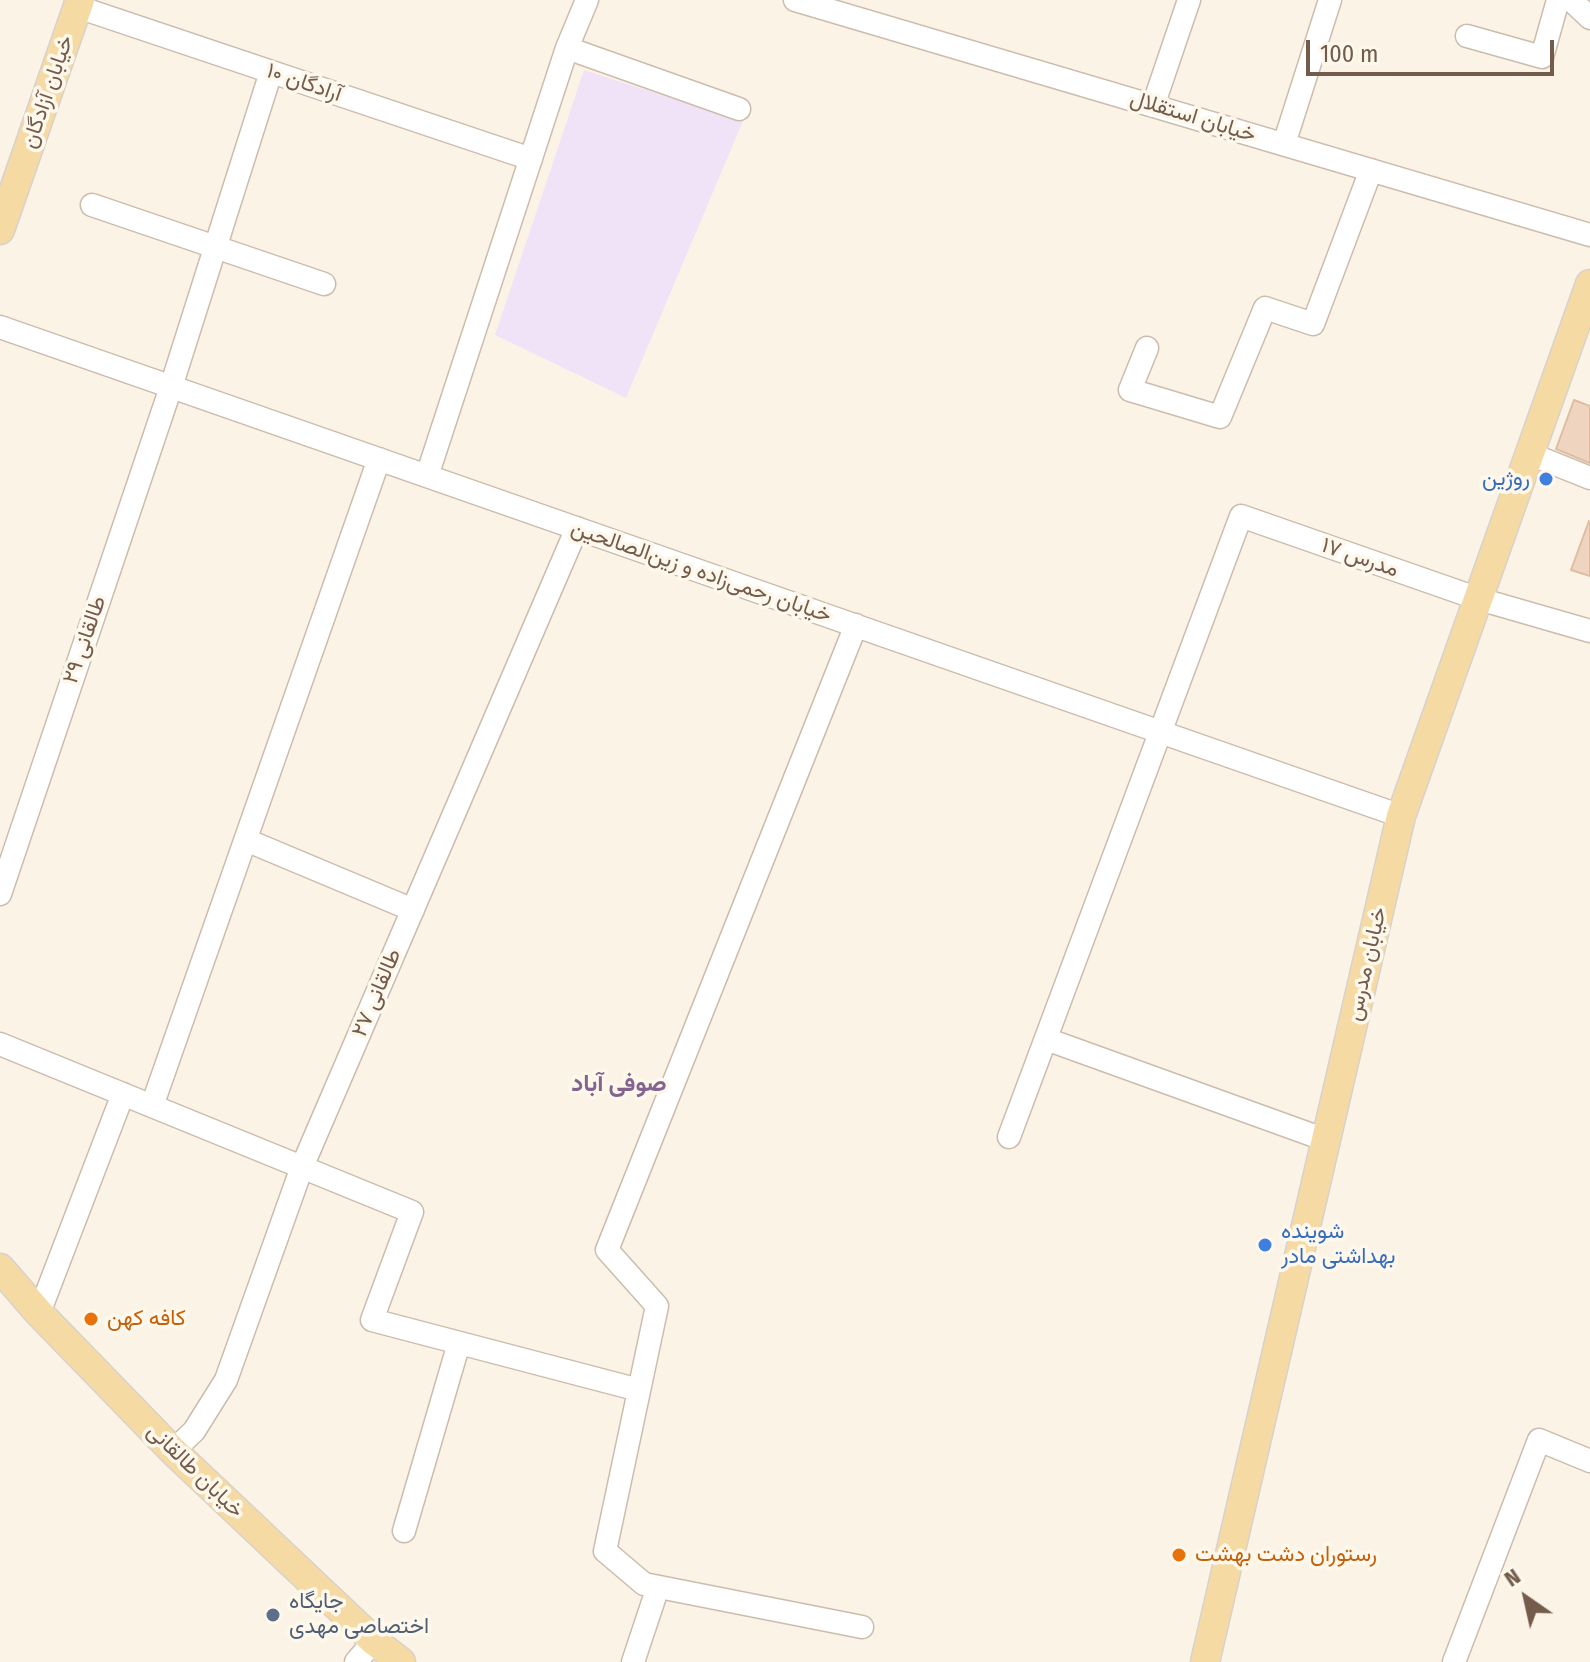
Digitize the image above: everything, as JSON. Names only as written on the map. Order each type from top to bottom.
[{"type":"main road","name":"خیابان آزادگان","points":[[0,230],[79,3]]},
{"type":"main road","name":"خیابان مدرس","points":[[1205,1662],[1401,816],[1590,284]]},
{"type":"main road","name":"خیابان طالقانی","points":[[0,1268],[39,1313],[365,1652],[401,1662]]},
{"type":"street","points":[[427,476],[567,48],[587,0]]},
{"type":"street","name":"خیابان استقلال","points":[[795,0],[1590,235]]},
{"type":"street","points":[[1153,106],[1189,0]]},
{"type":"street","points":[[1284,144],[1330,0]]},
{"type":"street","points":[[1467,36],[1542,57],[1558,0]]},
{"type":"street","points":[[1571,0],[1590,18]]},
{"type":"street","name":"آرادگان ۱۰","points":[[79,3],[271,72],[531,159]]},
{"type":"street","points":[[567,48],[739,109]]},
{"type":"street","name":"طالقانی ۲۹","points":[[0,894],[171,387],[271,72]]},
{"type":"street","points":[[1147,348],[1130,390],[1220,417],[1265,308],[1313,324],[1371,170]]},
{"type":"street","points":[[92,205],[324,284]]},
{"type":"street","name":"خیابان رحمی‌زاده و زین‌الصالحین","points":[[0,327],[1401,816]]},
{"type":"street","points":[[1530,454],[1590,478]]},
{"type":"street","points":[[152,1106],[379,459]]},
{"type":"street","name":"مدرس ۱۷","points":[[1161,732],[1241,516],[1479,599],[1590,631]]},
{"type":"street","name":"طالقانی ۲۷","points":[[173,1451],[194,1431],[226,1380],[302,1167],[577,528]]},
{"type":"street","points":[[856,625],[607,1250],[657,1306],[605,1551],[644,1584],[862,1627]]},
{"type":"street","points":[[1009,1137],[1161,732]]},
{"type":"street","points":[[246,840],[413,910]]},
{"type":"street","points":[[1046,1039],[1326,1140]]},
{"type":"street","points":[[0,1044],[412,1212],[372,1320],[639,1390]]},
{"type":"street","points":[[39,1313],[123,1094]]},
{"type":"street","points":[[404,1531],[459,1343]]},
{"type":"street","points":[[1454,1662],[1539,1440],[1590,1461]]},
{"type":"street","points":[[633,1662],[658,1587]]},
{"type":"shaded area","points":[[584,70],[743,121],[626,398],[495,335]]},
{"type":"building","points":[[1574,400],[1590,406],[1590,463],[1556,449]]},
{"type":"building","points":[[1590,522],[1590,576],[1571,570]]},
{"type":"place","name":"روژین","points":[[1546,479]]},
{"type":"place","name":"شوینده بهداشتی مادر","points":[[1265,1245]]},
{"type":"place","name":"کافه کهن","points":[[91,1319]]},
{"type":"place","name":"رستوران دشت بهشت","points":[[1179,1555]]},
{"type":"place","name":"جایگاه اختصاصی مهدی","points":[[273,1615]]},
{"type":"district","name":"صوفی آباد","points":[[619,1084]]}]
